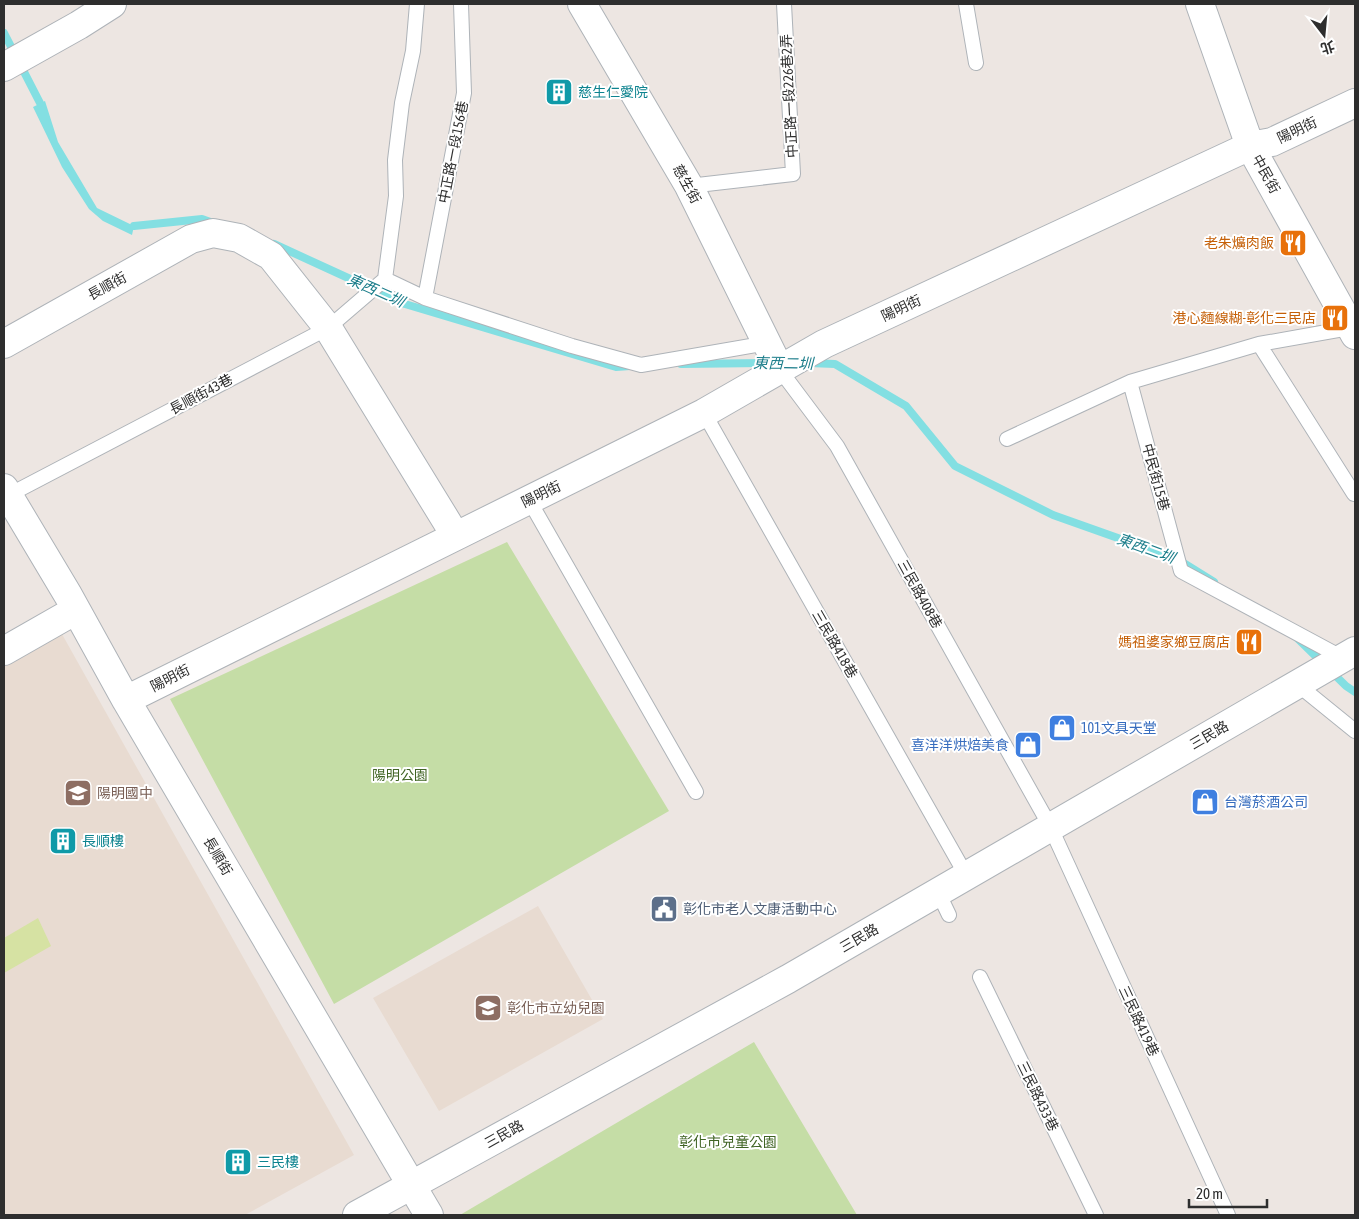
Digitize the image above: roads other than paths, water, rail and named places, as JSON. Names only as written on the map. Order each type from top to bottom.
[{"type":"street","points":[[4,67],[112,4]]},
{"type":"street","name":"慈生街","points":[[582,4],[689,186],[780,370]]},
{"type":"street","name":"中民街","points":[[1200,4],[1250,146],[1354,330]]},
{"type":"street","name":"陽明街","points":[[126,700],[704,413],[824,344],[1250,146],[1272,142],[1355,103]]},
{"type":"street","name":"長順街","points":[[4,344],[191,239],[213,233],[239,238],[271,256],[328,328]]},
{"type":"street","points":[[328,328],[456,535]]},
{"type":"street","name":"長順街","points":[[5,493],[76,610],[126,700],[429,1215]]},
{"type":"street","points":[[4,651],[76,610]]},
{"type":"street","name":"三民路","points":[[357,1215],[788,979],[943,903],[966,875],[1349,655]]},
{"type":"lane","points":[[417,4],[413,51],[402,102],[396,160],[396,196],[384,279],[425,298],[572,346],[641,365],[768,343]]},
{"type":"lane","name":"中正路一段156巷","points":[[425,298],[464,93],[461,4]]},
{"type":"lane","name":"中正路一段226巷2弄","points":[[689,186],[793,174],[784,4]]},
{"type":"lane","points":[[966,4],[976,63]]},
{"type":"lane","name":"長順街43巷","points":[[5,493],[328,328],[384,279]]},
{"type":"lane","points":[[1007,439],[1130,382],[1259,344],[1354,330]]},
{"type":"lane","points":[[1259,344],[1354,494]]},
{"type":"lane","name":"三民路408巷","points":[[780,370],[837,446],[1050,826]]},
{"type":"lane","name":"中民街15巷","points":[[1130,382],[1181,571],[1349,655]]},
{"type":"lane","name":"三民路418巷","points":[[704,413],[966,875]]},
{"type":"lane","points":[[529,500],[696,792]]},
{"type":"lane","points":[[1297,684],[1355,730]]},
{"type":"lane","name":"三民路419巷","points":[[1050,826],[1228,1215]]},
{"type":"lane","name":"三民路433巷","points":[[980,977],[1096,1215]]},
{"type":"water","points":[[45,101],[58,142],[97,208],[134,226],[132,235],[103,221],[89,209],[62,167],[33,107]]},
{"type":"waterway","points":[[4,33],[40,103]]},
{"type":"waterway","name":"東西二圳","points":[[134,226],[202,219],[216,224]]},
{"type":"waterway","name":"東西二圳","points":[[274,244],[405,304],[616,367],[630,366]]},
{"type":"waterway","name":"東西二圳","points":[[681,364],[770,363]]},
{"type":"waterway","name":"東西二圳","points":[[809,363],[835,364],[906,406],[955,466],[1053,515],[1177,559],[1214,582]]},
{"type":"waterway","name":"東西二圳","points":[[1296,637],[1346,686],[1355,692]]},
{"type":"place","name":"慈生仁愛院","points":[[559,92]]},
{"type":"place","name":"老朱爌肉飯","points":[[1293,243]]},
{"type":"place","name":"港心麵線糊-彰化三民店","points":[[1335,318]]},
{"type":"place","name":"媽祖婆家鄉豆腐店","points":[[1249,642]]},
{"type":"place","name":"101文具天堂","points":[[1062,728]]},
{"type":"place","name":"喜洋洋烘焙美食","points":[[1028,745]]},
{"type":"place","name":"陽明國中","points":[[78,793]]},
{"type":"place","name":"台灣菸酒公司","points":[[1205,802]]},
{"type":"place","name":"長順樓","points":[[63,841]]},
{"type":"place","name":"彰化市老人文康活動中心","points":[[664,909]]},
{"type":"place","name":"彰化市立幼兒園","points":[[488,1008]]},
{"type":"place","name":"三民樓","points":[[238,1162]]},
{"type":"park label","name":"陽明公園","points":[[400,775]]},
{"type":"park label","name":"彰化市兒童公園","points":[[728,1142]]}]
